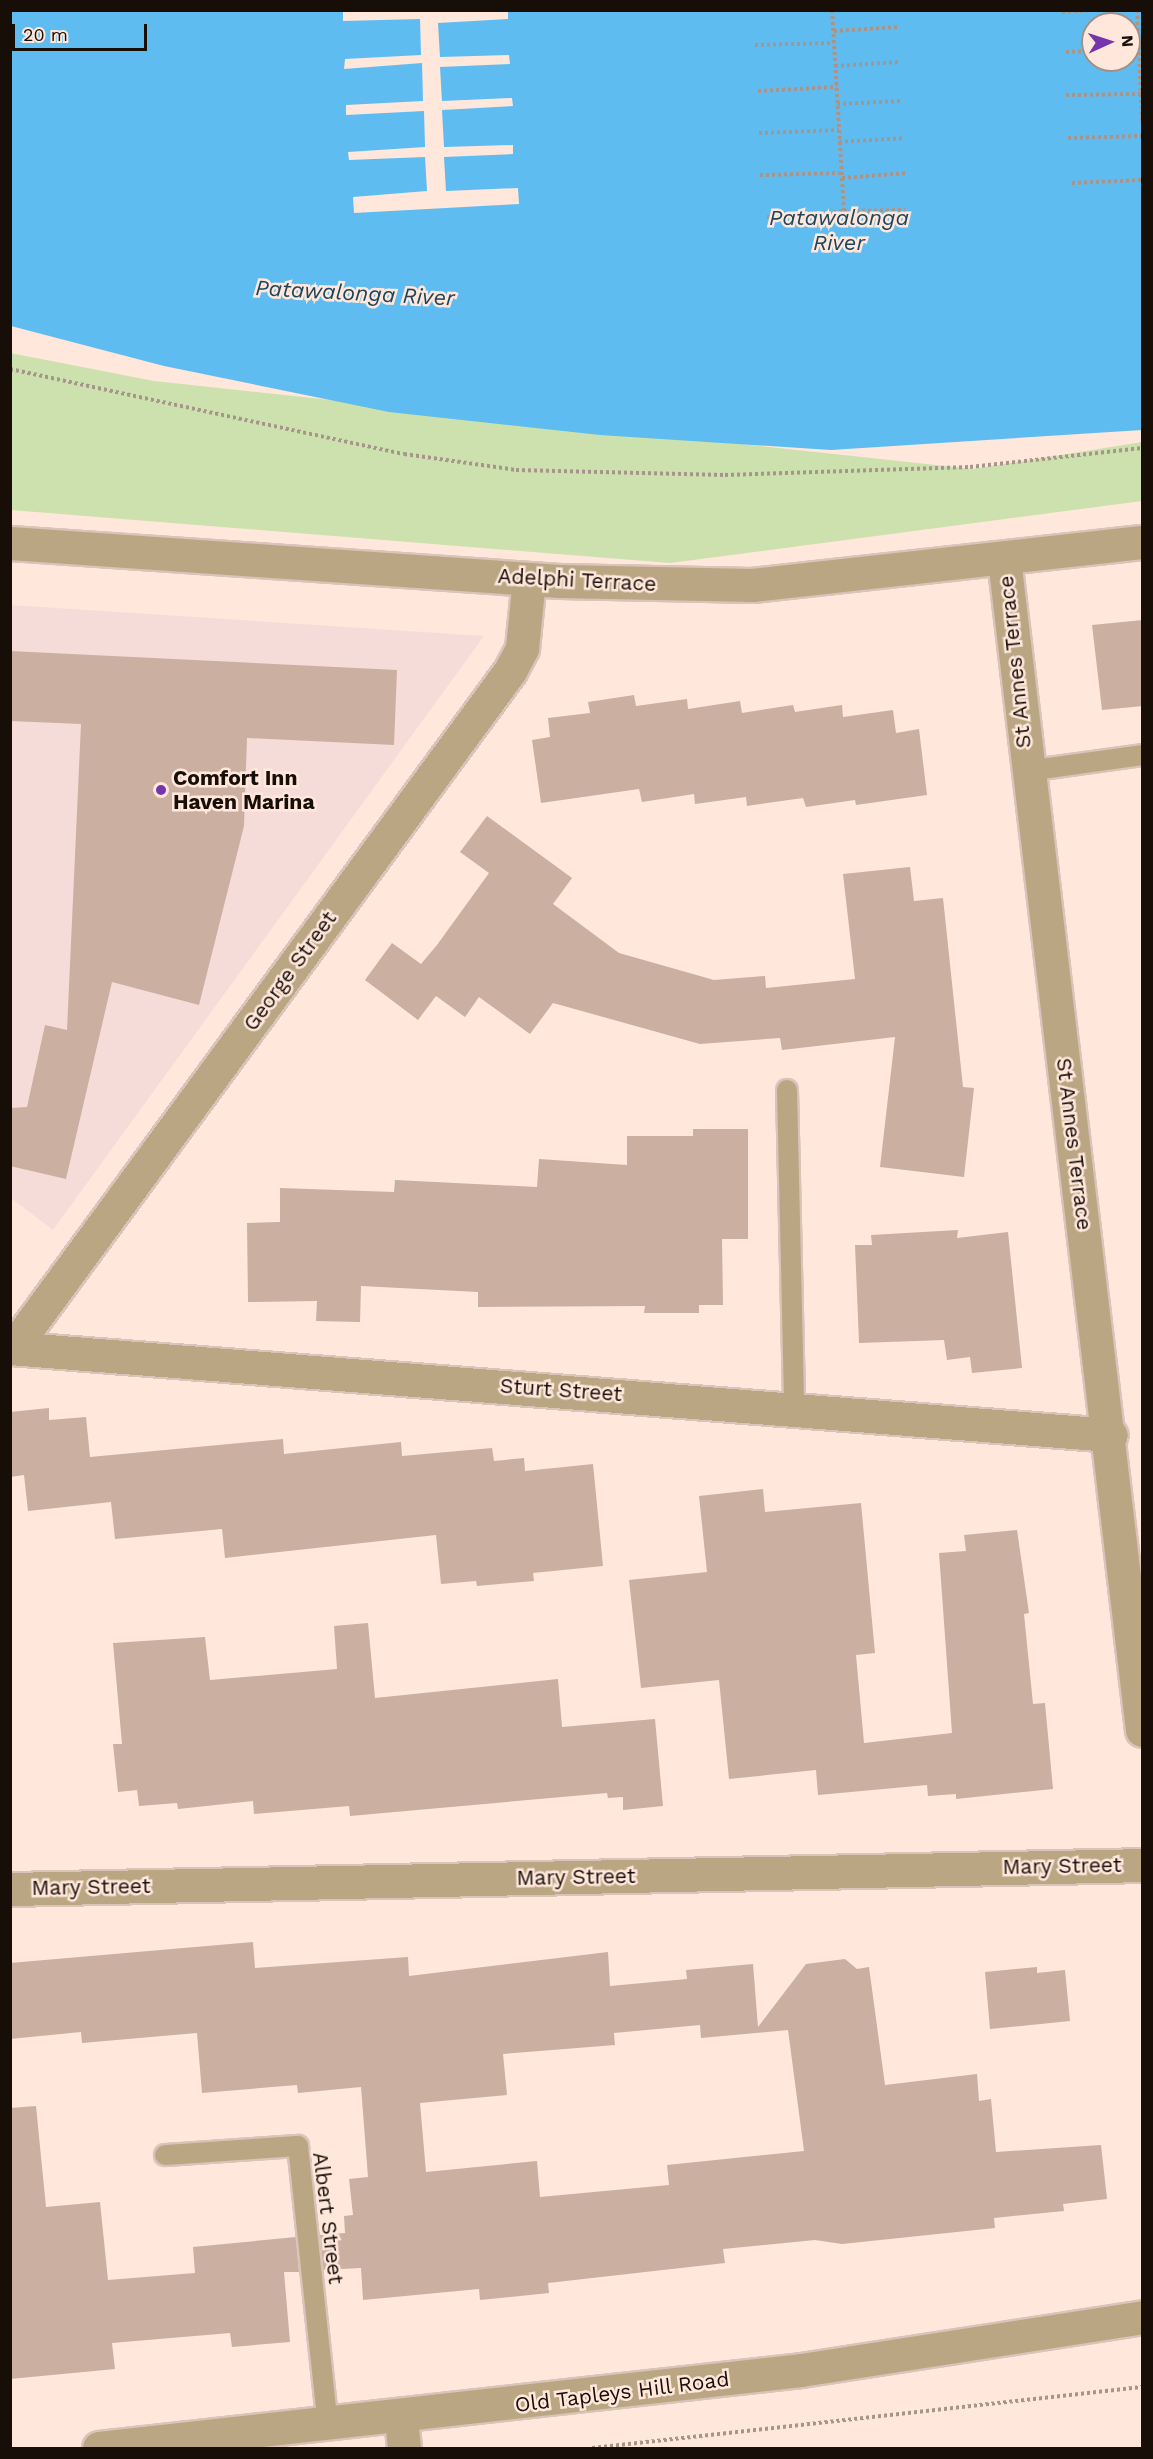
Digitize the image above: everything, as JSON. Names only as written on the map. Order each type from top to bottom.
[{"type":"street","name":"Adelphi Terrace","points":[[10,543],[529,579],[752,585],[1143,542]]},
{"type":"street","name":"St Annes Terrace","points":[[1004,559],[1027,771],[1111,1435],[1130,1481],[1143,1730]]},
{"type":"street","name":"George Street","points":[[12,1348],[510,671],[522,648],[529,579]]},
{"type":"street","name":"Sturt Street","points":[[12,1348],[794,1408],[1111,1435]]},
{"type":"street","name":"Mary Street","points":[[10,1889],[1143,1865]]},
{"type":"street","name":"Old Tapleys Hill Road","points":[[99,2448],[328,2426],[402,2434],[1143,2317]]},
{"type":"lane","points":[[1027,771],[1143,754]]},
{"type":"lane","points":[[788,1090],[794,1408]]},
{"type":"lane","name":"Albert Street","points":[[165,2155],[298,2146],[328,2426]]},
{"type":"path","points":[[832,10],[844,212]]},
{"type":"path","points":[[1062,12],[1092,10]]},
{"type":"path","points":[[834,31],[899,27]]},
{"type":"path","points":[[755,45],[834,43]]},
{"type":"path","points":[[1066,52],[1081,51]]},
{"type":"path","points":[[835,66],[901,62]]},
{"type":"path","points":[[1142,67],[1143,122]]},
{"type":"path","points":[[758,91],[837,87]]},
{"type":"path","points":[[1066,95],[1141,94]]},
{"type":"path","points":[[837,104],[903,101]]},
{"type":"path","points":[[759,133],[839,130]]},
{"type":"path","points":[[1068,138],[1143,135]]},
{"type":"path","points":[[839,142],[905,138]]},
{"type":"path","points":[[760,175],[908,173]]},
{"type":"path","points":[[1072,183],[1143,180]]},
{"type":"path","points":[[767,217],[905,210]]},
{"type":"path","points":[[10,369],[404,454],[516,470],[725,475],[970,468],[1143,448]]},
{"type":"path","points":[[592,2448],[1143,2386]]},
{"type":"shaded area","points":[[10,605],[484,636],[53,1230],[11,1198]]},
{"type":"green space","points":[[10,353],[154,381],[973,469],[1142,442],[1142,501],[670,563],[11,510]]},
{"type":"water","name":"Patawalonga River","points":[[10,11],[1142,11],[1142,430],[831,450],[600,435],[389,412],[164,366],[11,326]]},
{"type":"pier","points":[[508,11],[508,19],[438,23],[440,57],[509,55],[510,64],[440,67],[442,101],[512,98],[513,106],[442,110],[444,147],[513,145],[513,154],[444,157],[446,191],[518,188],[519,204],[354,213],[353,197],[427,191],[425,157],[349,160],[348,152],[425,147],[424,111],[346,115],[346,105],[423,101],[422,63],[344,69],[345,59],[421,55],[420,19],[343,21],[343,12]]},
{"type":"building","points":[[1143,620],[1143,706],[1102,710],[1092,625]]},
{"type":"building","name":"Comfort Inn Haven Marina","points":[[10,651],[397,670],[394,745],[247,738],[244,826],[199,1005],[112,982],[66,1179],[10,1166],[10,1108],[27,1107],[45,1025],[67,1030],[81,724],[10,721]]},
{"type":"building","points":[[634,695],[636,706],[687,699],[688,709],[740,701],[742,713],[793,705],[795,712],[842,705],[843,717],[893,710],[896,733],[919,729],[927,795],[856,805],[855,800],[806,807],[803,798],[747,806],[746,797],[695,804],[694,794],[642,802],[639,789],[541,803],[532,740],[550,737],[548,718],[590,713],[588,702]]},
{"type":"building","points":[[487,816],[572,878],[553,904],[619,953],[714,980],[765,976],[766,988],[855,979],[843,874],[910,867],[914,901],[943,898],[963,1087],[974,1088],[964,1177],[880,1167],[895,1037],[782,1050],[780,1038],[700,1044],[553,1003],[530,1034],[479,997],[465,1017],[436,996],[418,1020],[365,980],[392,943],[421,964],[437,945],[489,873],[460,852]]},
{"type":"building","points":[[693,1129],[748,1129],[748,1239],[722,1239],[723,1305],[699,1305],[699,1313],[644,1313],[645,1306],[478,1307],[478,1292],[361,1286],[360,1322],[316,1321],[317,1301],[248,1302],[247,1223],[280,1222],[280,1188],[394,1192],[395,1180],[537,1187],[539,1159],[627,1165],[627,1136],[693,1136]]},
{"type":"building","points":[[958,1230],[957,1238],[1008,1232],[1022,1368],[972,1373],[970,1357],[947,1360],[944,1340],[859,1343],[855,1245],[872,1245],[871,1235]]},
{"type":"building","points":[[49,1408],[49,1420],[86,1417],[90,1457],[283,1439],[284,1454],[401,1442],[402,1456],[492,1448],[494,1461],[524,1458],[525,1471],[593,1464],[603,1566],[533,1573],[534,1581],[477,1586],[476,1581],[441,1584],[436,1535],[225,1558],[222,1529],[115,1539],[111,1502],[28,1511],[24,1475],[10,1477],[10,1412]]},
{"type":"building","points":[[763,1489],[765,1512],[861,1503],[875,1653],[856,1655],[864,1743],[952,1733],[939,1553],[966,1551],[964,1535],[1017,1530],[1029,1613],[1024,1614],[1033,1704],[1045,1703],[1053,1789],[956,1799],[956,1794],[928,1796],[927,1785],[818,1795],[816,1770],[729,1779],[719,1680],[641,1688],[629,1580],[707,1572],[699,1496]]},
{"type":"building","points":[[368,1623],[375,1698],[558,1679],[562,1727],[655,1719],[663,1806],[623,1810],[623,1797],[608,1798],[607,1793],[350,1816],[349,1806],[254,1814],[253,1801],[178,1809],[177,1803],[139,1806],[137,1790],[118,1792],[113,1744],[122,1744],[113,1643],[205,1637],[210,1680],[337,1669],[334,1626]]},
{"type":"building","points":[[253,1942],[255,1968],[408,1957],[409,1976],[608,1952],[610,1986],[687,1979],[686,1970],[753,1964],[758,2027],[806,1964],[845,1959],[857,1969],[869,1967],[885,2085],[977,2074],[979,2101],[991,2099],[996,2152],[1101,2145],[1107,2199],[1063,2204],[1064,2211],[994,2218],[995,2228],[842,2244],[815,2240],[723,2249],[725,2263],[548,2283],[549,2293],[480,2300],[479,2289],[363,2300],[361,2268],[323,2270],[320,2235],[345,2233],[344,2216],[353,2215],[349,2179],[368,2177],[361,2087],[298,2093],[297,2085],[202,2093],[197,2033],[82,2043],[81,2032],[10,2039],[10,1963]],"holes":[[[700,2025],[701,2038],[788,2030],[804,2151],[667,2165],[669,2185],[540,2197],[537,2161],[426,2172],[420,2103],[507,2095],[503,2054],[615,2045],[614,2033]]]},
{"type":"building","points":[[1037,1967],[1037,1973],[1065,1970],[1070,2021],[990,2029],[985,1972]]},
{"type":"building","points":[[36,2106],[46,2207],[100,2202],[108,2280],[195,2273],[193,2247],[296,2237],[299,2272],[284,2272],[290,2342],[232,2347],[230,2333],[112,2343],[115,2369],[10,2379],[10,2108]]},
{"type":"place","name":"Comfort Inn Haven Marina","points":[[161,790]]}]
